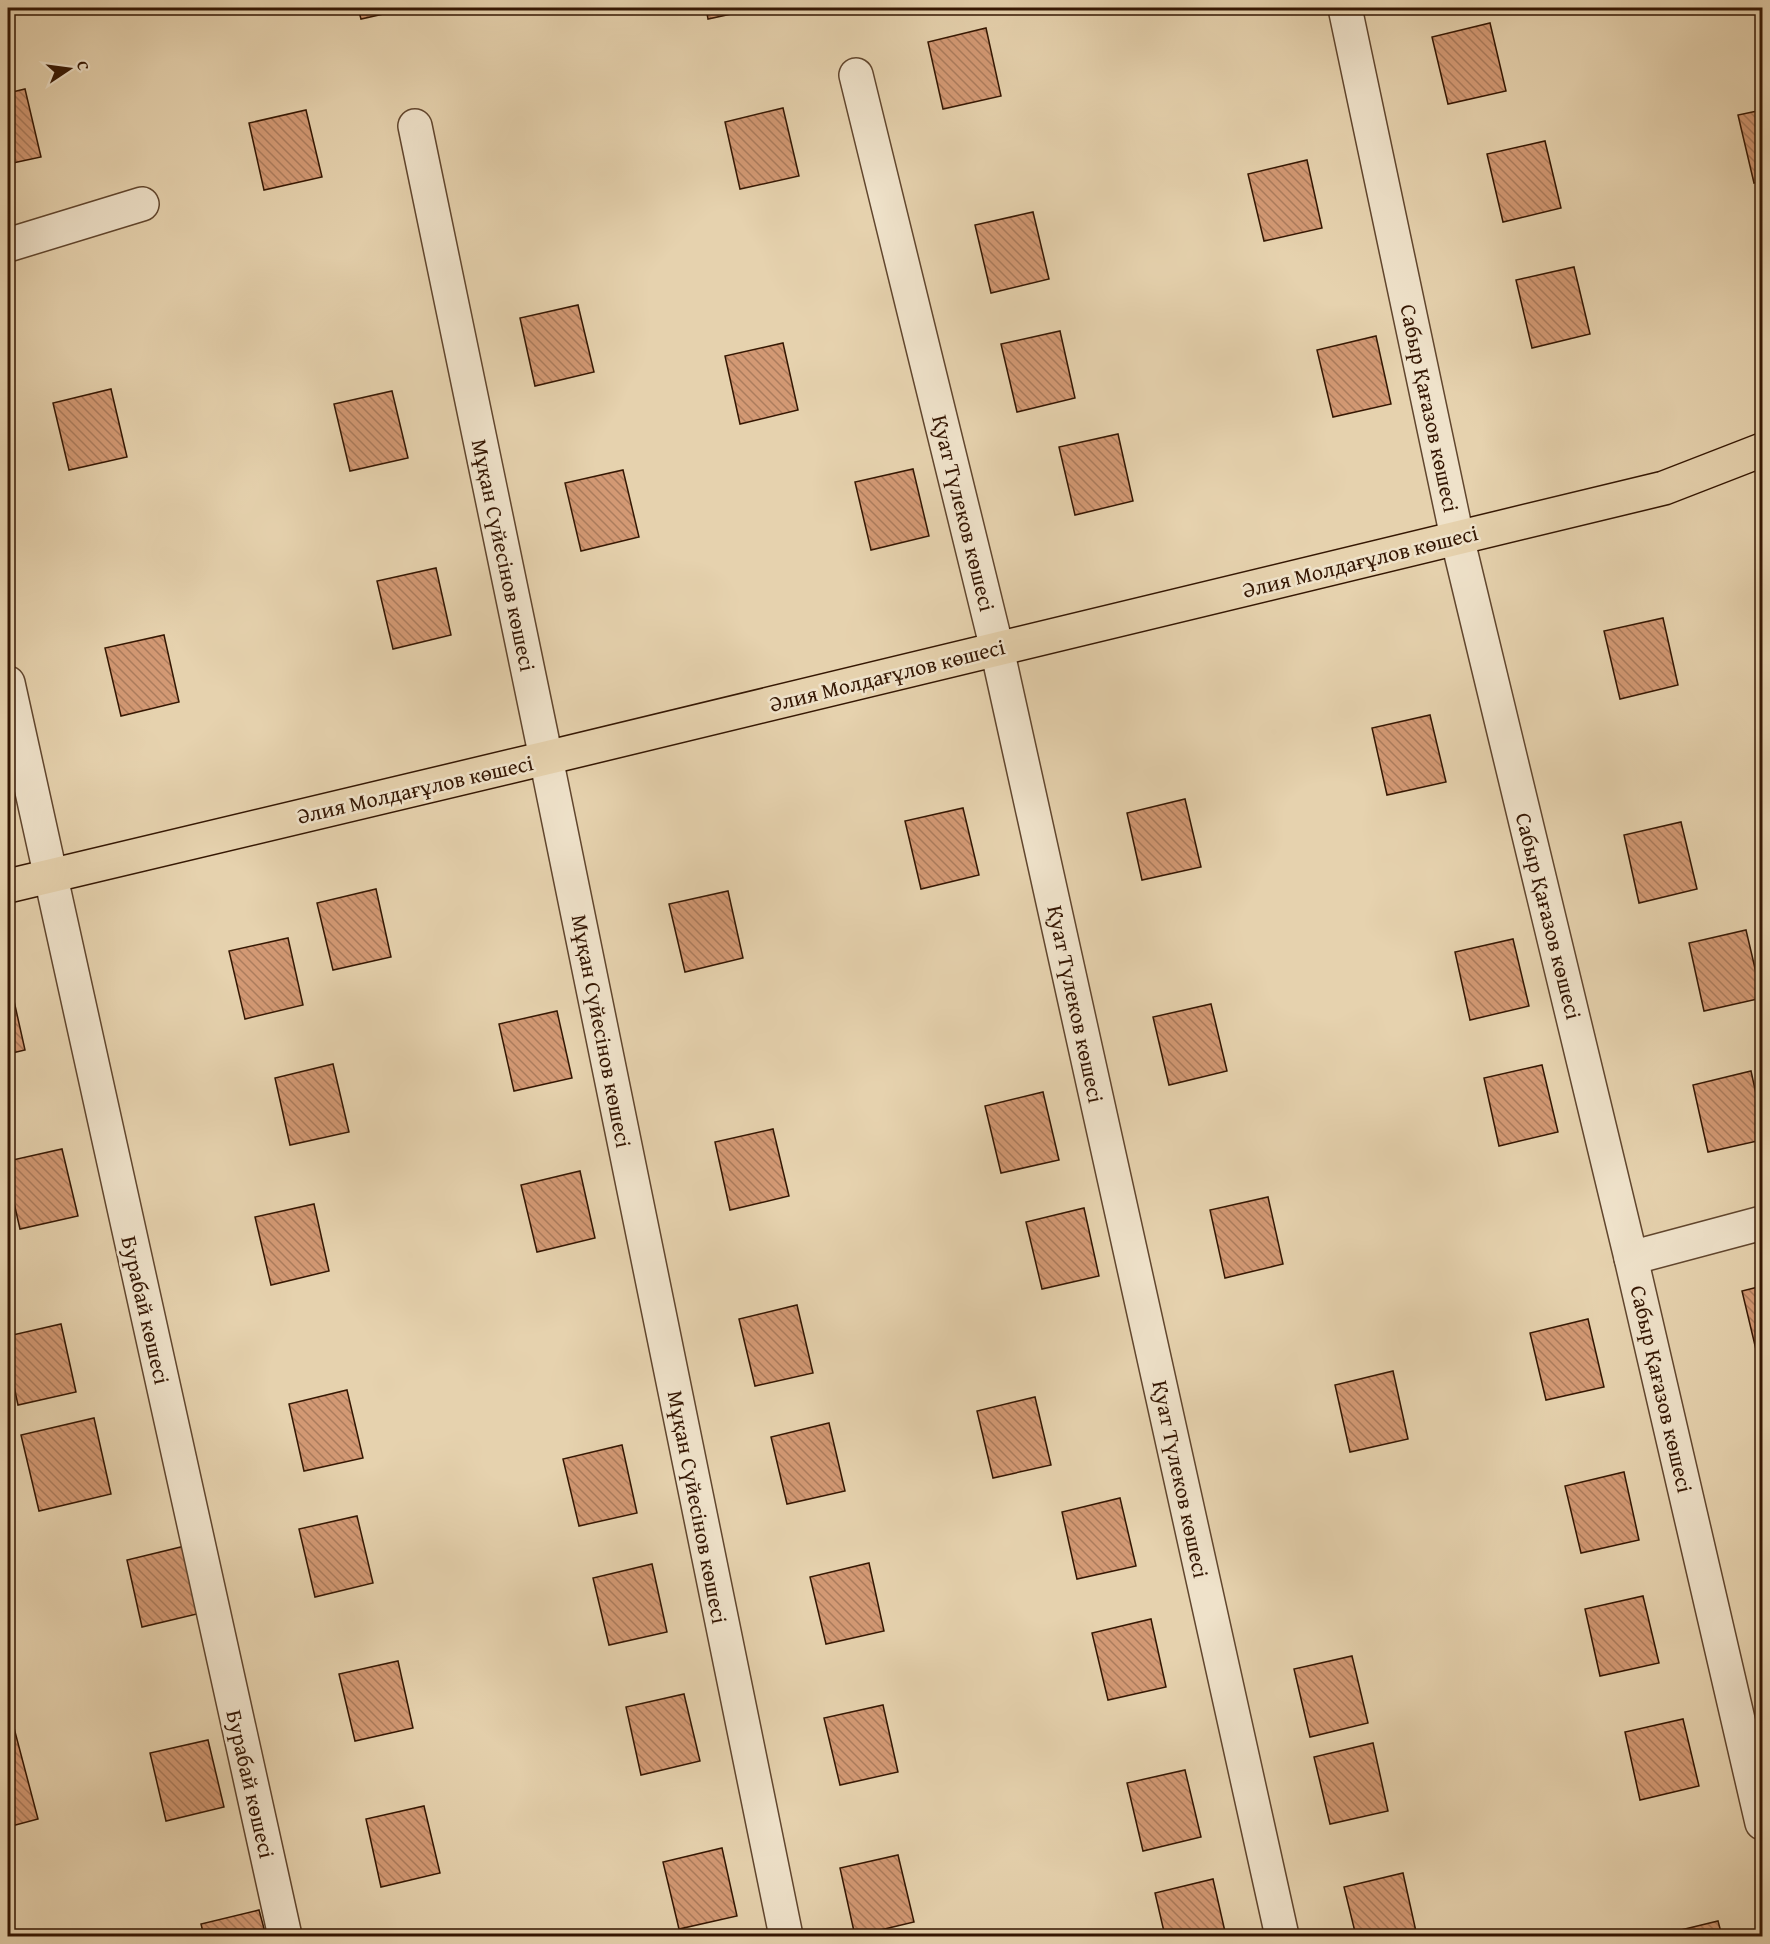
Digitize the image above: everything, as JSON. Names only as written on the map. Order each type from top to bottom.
[{"type":"main road","name":"Әлия Молдағұлов көшесі","points":[[8,885],[546,758],[1664,488],[1762,450]]},
{"type":"street","name":"Сабыр Қағазов көшесі","points":[[1345,8],[1457,537],[1631,1258],[1762,1823]]},
{"type":"street","name":"Қуат Түлеков көшесі","points":[[856,75],[997,649],[1282,1936]]},
{"type":"street","name":"Мұқан Сүйесінов көшесі","points":[[415,126],[786,1936]]},
{"type":"street","points":[[8,245],[142,204]]},
{"type":"street","name":"Бурабай көшесi","points":[[8,683],[285,1936]]},
{"type":"street","points":[[1631,1258],[1762,1223]]},
{"type":"building","points":[[358,8],[410,8],[361,19]]},
{"type":"building","points":[[706,8],[759,8],[708,19]]},
{"type":"building","points":[[1490,23],[1506,91],[1448,104],[1432,37]]},
{"type":"building","points":[[986,28],[1001,96],[943,109],[928,42]]},
{"type":"building","points":[[25,89],[41,157],[8,164],[8,93]]},
{"type":"building","points":[[783,108],[799,176],[740,189],[725,122]]},
{"type":"building","points":[[306,110],[322,177],[264,190],[249,123]]},
{"type":"building","points":[[1762,110],[1762,181],[1754,183],[1738,115]]},
{"type":"building","points":[[1545,141],[1561,208],[1503,222],[1487,154]]},
{"type":"building","points":[[1307,160],[1322,228],[1264,241],[1248,174]]},
{"type":"building","points":[[1033,212],[1049,279],[991,293],[975,225]]},
{"type":"building","points":[[1574,267],[1590,334],[1532,348],[1516,280]]},
{"type":"building","points":[[578,305],[594,372],[535,386],[520,318]]},
{"type":"building","points":[[1060,331],[1075,398],[1017,412],[1001,344]]},
{"type":"building","points":[[1376,336],[1391,404],[1333,417],[1317,350]]},
{"type":"building","points":[[783,343],[798,410],[740,424],[725,356]]},
{"type":"building","points":[[111,389],[127,457],[69,470],[53,403]]},
{"type":"building","points":[[392,391],[408,458],[350,471],[334,404]]},
{"type":"building","points":[[1118,434],[1133,501],[1075,515],[1059,447]]},
{"type":"building","points":[[913,469],[929,536],[871,550],[855,482]]},
{"type":"building","points":[[623,470],[639,537],[581,551],[565,483]]},
{"type":"building","points":[[436,568],[451,635],[393,649],[377,581]]},
{"type":"building","points":[[1663,618],[1678,685],[1620,699],[1604,631]]},
{"type":"building","points":[[164,635],[179,702],[121,716],[105,648]]},
{"type":"building","points":[[1430,715],[1446,782],[1387,795],[1372,728]]},
{"type":"building","points":[[1185,799],[1201,867],[1142,880],[1127,813]]},
{"type":"building","points":[[963,808],[979,875],[921,889],[905,821]]},
{"type":"building","points":[[1681,822],[1697,889],[1639,903],[1624,835]]},
{"type":"building","points":[[376,889],[391,957],[333,970],[317,903]]},
{"type":"building","points":[[728,891],[743,958],[685,972],[669,904]]},
{"type":"building","points":[[1746,930],[1762,998],[1704,1011],[1689,943]]},
{"type":"building","points":[[288,938],[303,1005],[245,1019],[229,951]]},
{"type":"building","points":[[1513,939],[1529,1006],[1470,1020],[1455,952]]},
{"type":"building","points":[[8,983],[10,983],[25,1050],[8,1054]]},
{"type":"building","points":[[1211,1004],[1227,1071],[1169,1085],[1153,1017]]},
{"type":"building","points":[[557,1011],[572,1078],[514,1091],[499,1024]]},
{"type":"building","points":[[333,1064],[349,1132],[290,1145],[275,1078]]},
{"type":"building","points":[[1542,1065],[1558,1132],[1499,1146],[1484,1078]]},
{"type":"building","points":[[1751,1071],[1762,1121],[1762,1140],[1708,1152],[1693,1085]]},
{"type":"building","points":[[1043,1092],[1059,1160],[1001,1173],[985,1106]]},
{"type":"building","points":[[773,1129],[789,1196],[730,1210],[715,1142]]},
{"type":"building","points":[[62,1149],[78,1216],[20,1229],[8,1177],[8,1161]]},
{"type":"building","points":[[580,1171],[595,1238],[537,1252],[521,1185]]},
{"type":"building","points":[[1268,1197],[1283,1264],[1225,1278],[1210,1210]]},
{"type":"building","points":[[314,1204],[329,1271],[271,1285],[255,1217]]},
{"type":"building","points":[[1084,1208],[1099,1276],[1042,1289],[1026,1222]]},
{"type":"building","points":[[1762,1286],[1762,1357],[1758,1358],[1742,1291]]},
{"type":"building","points":[[797,1305],[813,1373],[755,1386],[739,1319]]},
{"type":"building","points":[[1588,1319],[1604,1387],[1546,1400],[1530,1333]]},
{"type":"building","points":[[61,1324],[76,1392],[18,1405],[8,1359],[8,1336]]},
{"type":"building","points":[[1393,1371],[1408,1439],[1350,1452],[1335,1385]]},
{"type":"building","points":[[347,1390],[363,1458],[304,1471],[289,1404]]},
{"type":"building","points":[[1035,1397],[1051,1465],[993,1478],[977,1411]]},
{"type":"building","points":[[94,1418],[111,1494],[39,1511],[21,1435]]},
{"type":"building","points":[[829,1423],[845,1491],[787,1504],[771,1437]]},
{"type":"building","points":[[622,1445],[637,1513],[579,1526],[563,1459]]},
{"type":"building","points":[[1624,1472],[1639,1540],[1581,1553],[1565,1486]]},
{"type":"building","points":[[1120,1498],[1136,1566],[1077,1579],[1062,1512]]},
{"type":"building","points":[[357,1516],[373,1583],[315,1597],[299,1529]]},
{"type":"building","points":[[185,1546],[201,1613],[142,1627],[127,1560]]},
{"type":"building","points":[[869,1563],[884,1631],[826,1644],[810,1577]]},
{"type":"building","points":[[652,1564],[667,1632],[609,1645],[593,1578]]},
{"type":"building","points":[[1643,1596],[1659,1663],[1600,1676],[1585,1609]]},
{"type":"building","points":[[1151,1619],[1166,1687],[1108,1700],[1092,1633]]},
{"type":"building","points":[[1352,1656],[1368,1723],[1310,1737],[1294,1669]]},
{"type":"building","points":[[398,1661],[413,1728],[355,1741],[339,1674]]},
{"type":"building","points":[[684,1694],[700,1761],[641,1775],[626,1707]]},
{"type":"building","points":[[883,1705],[898,1772],[840,1785],[824,1718]]},
{"type":"building","points":[[1683,1719],[1699,1786],[1640,1800],[1625,1732]]},
{"type":"building","points":[[14,1728],[38,1819],[8,1827],[8,1729]]},
{"type":"building","points":[[208,1740],[224,1807],[166,1821],[150,1753]]},
{"type":"building","points":[[1373,1743],[1388,1811],[1330,1824],[1314,1757]]},
{"type":"building","points":[[1185,1770],[1201,1837],[1143,1851],[1127,1783]]},
{"type":"building","points":[[424,1806],[440,1873],[381,1887],[366,1819]]},
{"type":"building","points":[[722,1848],[737,1916],[679,1929],[663,1862]]},
{"type":"building","points":[[898,1855],[914,1922],[855,1936],[840,1868]]},
{"type":"building","points":[[1403,1873],[1417,1936],[1356,1936],[1344,1887]]},
{"type":"building","points":[[1213,1879],[1226,1936],[1165,1936],[1155,1893]]},
{"type":"building","points":[[259,1910],[266,1936],[204,1936],[201,1924]]},
{"type":"building","points":[[1718,1921],[1722,1936],[1660,1936],[1660,1935]]}]
